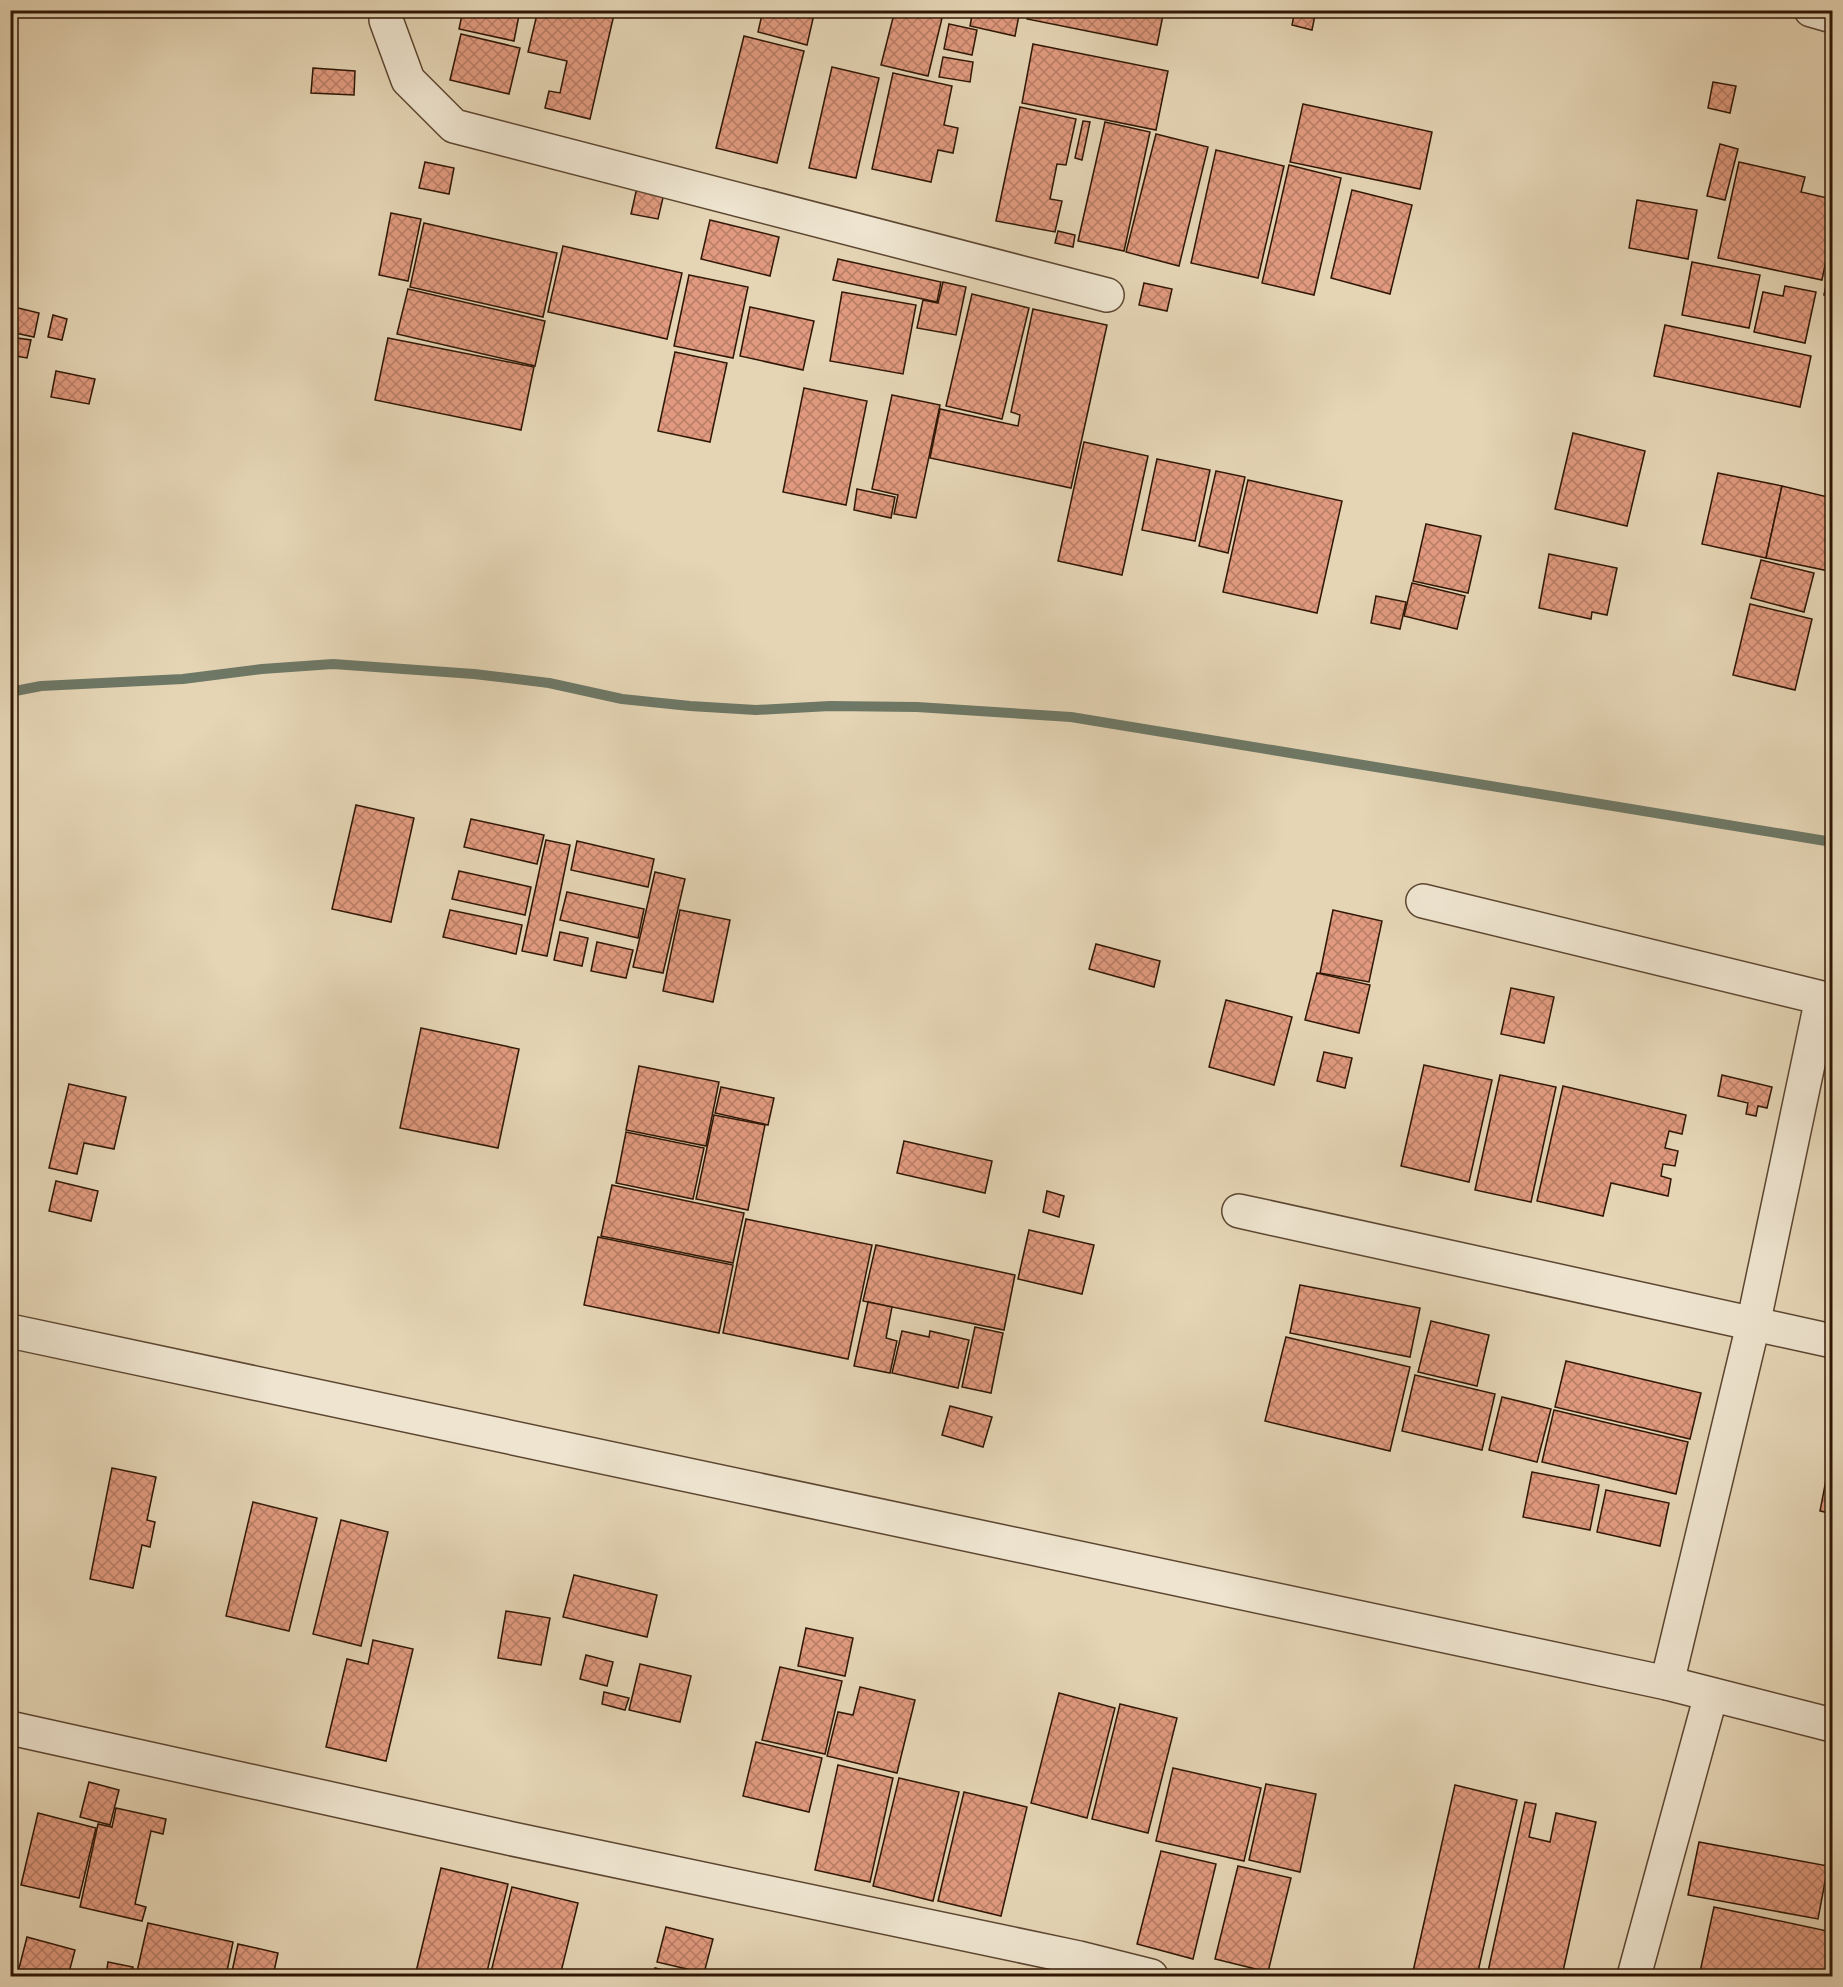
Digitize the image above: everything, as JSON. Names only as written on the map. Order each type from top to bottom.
[{"type":"street","points":[[386,10],[386,20],[408,80],[454,126],[1107,296]]},
{"type":"street","points":[[1811,10],[1833,16]]},
{"type":"street","points":[[1423,901],[1822,998],[1753,1325],[1667,1683]]},
{"type":"street","points":[[1239,1211],[1833,1341]]},
{"type":"street","points":[[10,1331],[1667,1683],[1833,1725]]},
{"type":"street","points":[[1634,1977],[1711,1695]]},
{"type":"street","points":[[10,1728],[519,1840],[1079,1958],[1151,1977]]},
{"type":"building","points":[[463,10],[520,10],[514,41],[459,29]]},
{"type":"building","points":[[538,10],[615,10],[590,119],[545,108],[549,91],[560,93],[567,61],[528,52]]},
{"type":"building","points":[[763,10],[815,10],[807,45],[758,32]]},
{"type":"building","points":[[895,10],[944,10],[928,76],[881,65]]},
{"type":"building","points":[[973,10],[1020,10],[1015,36],[970,26]]},
{"type":"building","points":[[1028,10],[1164,10],[1157,45],[1027,19]]},
{"type":"building","points":[[1295,10],[1316,10],[1312,30],[1292,25]]},
{"type":"building","points":[[949,24],[977,30],[972,55],[944,49]]},
{"type":"building","points":[[461,34],[520,48],[509,94],[450,80]]},
{"type":"building","points":[[744,36],[804,51],[777,163],[716,148]]},
{"type":"building","points":[[1033,44],[1168,71],[1156,130],[1022,103]]},
{"type":"building","points":[[943,57],[973,62],[970,82],[939,77]]},
{"type":"building","points":[[832,67],[879,78],[856,178],[809,168]]},
{"type":"building","points":[[313,68],[355,71],[354,95],[311,93]]},
{"type":"building","points":[[893,73],[952,86],[944,125],[958,128],[953,153],[938,150],[931,182],[872,169]]},
{"type":"building","points":[[1713,82],[1736,86],[1730,113],[1708,108]]},
{"type":"building","points":[[1303,104],[1432,132],[1420,189],[1290,162]]},
{"type":"building","points":[[1020,107],[1076,119],[1066,165],[1057,164],[1050,199],[1062,201],[1055,232],[996,221]]},
{"type":"building","points":[[1083,121],[1090,122],[1082,160],[1075,158]]},
{"type":"building","points":[[1105,122],[1150,132],[1124,251],[1078,241]]},
{"type":"building","points":[[1156,134],[1208,147],[1179,266],[1126,252]]},
{"type":"building","points":[[1720,144],[1738,149],[1725,200],[1707,196]]},
{"type":"building","points":[[1216,150],[1284,166],[1258,278],[1191,263]]},
{"type":"building","points":[[425,162],[454,168],[449,194],[419,188]]},
{"type":"building","points":[[1739,162],[1805,177],[1801,192],[1832,199],[1832,231],[1822,280],[1718,258]]},
{"type":"building","points":[[1289,165],[1341,178],[1314,295],[1262,283]]},
{"type":"building","points":[[638,183],[665,189],[658,219],[631,214]]},
{"type":"building","points":[[1352,190],[1412,205],[1390,294],[1331,278]]},
{"type":"building","points":[[1637,200],[1697,210],[1688,259],[1629,248]]},
{"type":"building","points":[[391,213],[421,219],[408,281],[379,275]]},
{"type":"building","points":[[710,220],[779,237],[770,276],[701,259]]},
{"type":"building","points":[[424,223],[557,253],[543,317],[410,287]]},
{"type":"building","points":[[1058,231],[1075,235],[1073,247],[1055,243]]},
{"type":"building","points":[[563,246],[682,273],[667,339],[548,312]]},
{"type":"building","points":[[1832,256],[1832,297],[1824,295]]},
{"type":"building","points":[[838,259],[941,282],[937,302],[833,280]]},
{"type":"building","points":[[1692,262],[1760,275],[1749,328],[1682,315]]},
{"type":"building","points":[[689,275],[748,287],[733,358],[674,346]]},
{"type":"building","points":[[943,282],[966,287],[956,335],[917,328],[923,300],[938,303]]},
{"type":"building","points":[[1144,283],[1172,289],[1167,311],[1139,305]]},
{"type":"building","points":[[1785,286],[1816,292],[1805,343],[1754,332],[1763,292],[1783,296]]},
{"type":"building","points":[[408,289],[545,321],[535,366],[397,334]]},
{"type":"building","points":[[842,292],[916,305],[903,374],[830,361]]},
{"type":"building","points":[[972,294],[1029,308],[1002,419],[946,406]]},
{"type":"building","points":[[10,306],[39,313],[34,337],[10,332]]},
{"type":"building","points":[[750,307],[814,321],[803,370],[740,356]]},
{"type":"building","points":[[1033,309],[1107,325],[1071,488],[930,458],[940,409],[1018,426],[1020,415],[1011,412]]},
{"type":"building","points":[[53,315],[67,319],[62,340],[48,337]]},
{"type":"building","points":[[1665,325],[1811,356],[1800,407],[1654,376]]},
{"type":"building","points":[[10,337],[31,340],[27,358],[10,355]]},
{"type":"building","points":[[388,338],[534,367],[521,430],[375,400]]},
{"type":"building","points":[[675,352],[727,363],[710,442],[658,431]]},
{"type":"building","points":[[56,371],[95,379],[89,404],[51,397]]},
{"type":"building","points":[[804,388],[867,401],[846,505],[783,492]]},
{"type":"building","points":[[892,395],[940,405],[916,518],[894,514],[898,495],[872,489]]},
{"type":"building","points":[[1573,433],[1645,451],[1627,526],[1555,509]]},
{"type":"building","points":[[1084,442],[1148,456],[1122,575],[1058,561]]},
{"type":"building","points":[[1157,459],[1210,470],[1195,541],[1142,530]]},
{"type":"building","points":[[1216,471],[1245,477],[1228,553],[1199,546]]},
{"type":"building","points":[[1718,473],[1782,486],[1766,558],[1702,544]]},
{"type":"building","points":[[1248,480],[1342,501],[1317,613],[1223,592]]},
{"type":"building","points":[[1782,486],[1832,498],[1832,556],[1829,571],[1766,558]]},
{"type":"building","points":[[857,489],[895,497],[891,518],[854,510]]},
{"type":"building","points":[[1426,524],[1481,536],[1468,593],[1413,581]]},
{"type":"building","points":[[1549,554],[1617,568],[1607,615],[1592,612],[1591,619],[1539,608]]},
{"type":"building","points":[[1761,560],[1814,573],[1804,612],[1751,598]]},
{"type":"building","points":[[1412,583],[1465,596],[1457,629],[1404,616]]},
{"type":"building","points":[[1376,596],[1406,602],[1400,629],[1371,623]]},
{"type":"building","points":[[1750,604],[1812,619],[1795,690],[1733,675]]},
{"type":"building","points":[[356,805],[414,818],[391,922],[332,909]]},
{"type":"building","points":[[471,819],[544,835],[537,864],[464,847]]},
{"type":"building","points":[[546,840],[570,845],[547,956],[522,951]]},
{"type":"building","points":[[577,841],[654,859],[648,887],[571,870]]},
{"type":"building","points":[[459,871],[531,887],[525,915],[452,899]]},
{"type":"building","points":[[655,872],[685,879],[663,973],[633,967]]},
{"type":"building","points":[[567,892],[644,909],[638,938],[560,920]]},
{"type":"building","points":[[450,910],[522,925],[516,954],[443,937]]},
{"type":"building","points":[[680,910],[730,920],[713,1002],[663,991]]},
{"type":"building","points":[[1333,910],[1382,921],[1369,982],[1320,973]]},
{"type":"building","points":[[560,932],[588,938],[582,966],[554,960]]},
{"type":"building","points":[[597,942],[633,950],[626,978],[591,971]]},
{"type":"building","points":[[1096,944],[1160,961],[1154,987],[1089,969]]},
{"type":"building","points":[[1317,973],[1370,985],[1359,1033],[1305,1020]]},
{"type":"building","points":[[1511,988],[1554,997],[1544,1043],[1501,1034]]},
{"type":"building","points":[[1226,1000],[1292,1017],[1274,1085],[1209,1067]]},
{"type":"building","points":[[421,1028],[519,1049],[498,1148],[400,1128]]},
{"type":"building","points":[[1324,1052],[1352,1058],[1345,1088],[1317,1081]]},
{"type":"building","points":[[1424,1065],[1492,1080],[1469,1182],[1401,1166]]},
{"type":"building","points":[[639,1066],[719,1082],[706,1146],[626,1130]]},
{"type":"building","points":[[1500,1075],[1556,1087],[1531,1202],[1475,1190]]},
{"type":"building","points":[[1722,1075],[1772,1087],[1767,1108],[1758,1106],[1756,1116],[1746,1114],[1748,1103],[1718,1096]]},
{"type":"building","points":[[69,1084],[126,1097],[114,1149],[84,1143],[77,1174],[49,1168]]},
{"type":"building","points":[[1563,1086],[1686,1115],[1682,1134],[1669,1131],[1665,1148],[1678,1151],[1675,1166],[1663,1164],[1661,1176],[1671,1179],[1668,1196],[1611,1183],[1603,1216],[1537,1201]]},
{"type":"building","points":[[721,1087],[774,1098],[768,1125],[715,1113]]},
{"type":"building","points":[[714,1115],[765,1125],[748,1210],[696,1199]]},
{"type":"building","points":[[626,1132],[704,1148],[693,1199],[616,1183]]},
{"type":"building","points":[[904,1141],[992,1161],[985,1193],[897,1173]]},
{"type":"building","points":[[56,1181],[98,1191],[91,1221],[49,1211]]},
{"type":"building","points":[[612,1185],[744,1213],[733,1263],[601,1236]]},
{"type":"building","points":[[1047,1191],[1064,1196],[1059,1217],[1043,1212]]},
{"type":"building","points":[[746,1219],[872,1245],[848,1359],[723,1333]]},
{"type":"building","points":[[1029,1230],[1094,1245],[1082,1294],[1018,1279]]},
{"type":"building","points":[[598,1237],[733,1265],[719,1333],[584,1305]]},
{"type":"building","points":[[876,1245],[1015,1275],[1004,1330],[863,1301]]},
{"type":"building","points":[[1300,1285],[1420,1308],[1410,1357],[1290,1333]]},
{"type":"building","points":[[868,1302],[892,1307],[886,1338],[897,1341],[890,1373],[854,1366]]},
{"type":"building","points":[[1431,1321],[1489,1335],[1477,1386],[1418,1372]]},
{"type":"building","points":[[975,1327],[1003,1333],[991,1393],[962,1387]]},
{"type":"building","points":[[902,1331],[929,1337],[930,1331],[969,1340],[958,1388],[892,1373]]},
{"type":"building","points":[[1286,1337],[1410,1367],[1390,1451],[1265,1421]]},
{"type":"building","points":[[1566,1361],[1701,1393],[1690,1439],[1555,1407]]},
{"type":"building","points":[[1415,1375],[1495,1394],[1482,1450],[1402,1431]]},
{"type":"building","points":[[1502,1397],[1551,1409],[1537,1462],[1489,1450]]},
{"type":"building","points":[[950,1406],[992,1417],[983,1447],[942,1435]]},
{"type":"building","points":[[1554,1410],[1688,1442],[1676,1494],[1542,1462]]},
{"type":"building","points":[[112,1468],[156,1477],[147,1520],[155,1522],[150,1547],[142,1545],[133,1588],[90,1579]]},
{"type":"building","points":[[1532,1472],[1599,1485],[1590,1530],[1523,1517]]},
{"type":"building","points":[[1827,1475],[1832,1477],[1832,1514],[1820,1511]]},
{"type":"building","points":[[1606,1490],[1669,1503],[1660,1546],[1597,1532]]},
{"type":"building","points":[[253,1502],[317,1518],[289,1631],[226,1616]]},
{"type":"building","points":[[341,1520],[388,1532],[361,1646],[313,1634]]},
{"type":"building","points":[[574,1575],[657,1595],[647,1637],[563,1617]]},
{"type":"building","points":[[506,1611],[550,1618],[541,1665],[498,1658]]},
{"type":"building","points":[[806,1628],[853,1638],[845,1676],[798,1666]]},
{"type":"building","points":[[373,1640],[413,1649],[386,1761],[326,1747],[347,1659],[368,1664]]},
{"type":"building","points":[[586,1655],[613,1662],[607,1686],[580,1679]]},
{"type":"building","points":[[640,1664],[691,1676],[680,1722],[629,1710]]},
{"type":"building","points":[[780,1667],[842,1681],[825,1754],[762,1740]]},
{"type":"building","points":[[860,1687],[915,1700],[897,1773],[827,1756],[838,1712],[853,1715]]},
{"type":"building","points":[[604,1692],[629,1698],[625,1710],[602,1704]]},
{"type":"building","points":[[1059,1693],[1115,1708],[1087,1818],[1031,1803]]},
{"type":"building","points":[[1120,1704],[1177,1718],[1148,1833],[1092,1819]]},
{"type":"building","points":[[756,1742],[822,1758],[809,1812],[743,1796]]},
{"type":"building","points":[[838,1765],[893,1778],[870,1882],[815,1870]]},
{"type":"building","points":[[1173,1768],[1261,1788],[1244,1861],[1156,1841]]},
{"type":"building","points":[[899,1778],[959,1792],[933,1901],[873,1886]]},
{"type":"building","points":[[89,1782],[119,1790],[110,1825],[80,1817]]},
{"type":"building","points":[[1266,1784],[1316,1794],[1300,1872],[1249,1860]]},
{"type":"building","points":[[1455,1785],[1517,1800],[1477,1976],[1412,1976]]},
{"type":"building","points":[[964,1792],[1027,1807],[1001,1916],[938,1901]]},
{"type":"building","points":[[1525,1802],[1536,1804],[1529,1837],[1550,1842],[1556,1813],[1596,1822],[1562,1976],[1487,1976]]},
{"type":"building","points":[[116,1808],[166,1819],[163,1834],[151,1831],[135,1904],[146,1907],[142,1921],[80,1907],[98,1824],[112,1827]]},
{"type":"building","points":[[38,1813],[96,1828],[79,1898],[21,1885]]},
{"type":"building","points":[[1699,1842],[1828,1866],[1818,1919],[1688,1895]]},
{"type":"building","points":[[1161,1851],[1216,1864],[1193,1959],[1137,1944]]},
{"type":"building","points":[[1238,1866],[1291,1878],[1268,1972],[1215,1959]]},
{"type":"building","points":[[441,1868],[508,1884],[486,1976],[415,1976]]},
{"type":"building","points":[[512,1887],[578,1903],[560,1976],[490,1976]]},
{"type":"building","points":[[1714,1907],[1832,1932],[1832,1976],[1723,1976],[1700,1972]]},
{"type":"building","points":[[10,1916],[17,1918],[12,1940],[10,1940]]},
{"type":"building","points":[[148,1923],[233,1942],[226,1976],[136,1976]]},
{"type":"building","points":[[666,1927],[713,1939],[704,1973],[657,1962]]},
{"type":"building","points":[[27,1937],[75,1950],[68,1976],[17,1976]]},
{"type":"building","points":[[238,1944],[278,1953],[273,1976],[231,1976]]},
{"type":"building","points":[[108,1962],[133,1967],[131,1976],[98,1976],[99,1973],[106,1975]]},
{"type":"building","points":[[655,1968],[692,1976],[653,1976]]},
{"type":"waterway","points":[[10,692],[41,686],[183,679],[262,669],[333,664],[474,674],[549,683],[622,699],[690,706],[756,710],[830,706],[917,707],[1071,717],[1832,842]]}]
